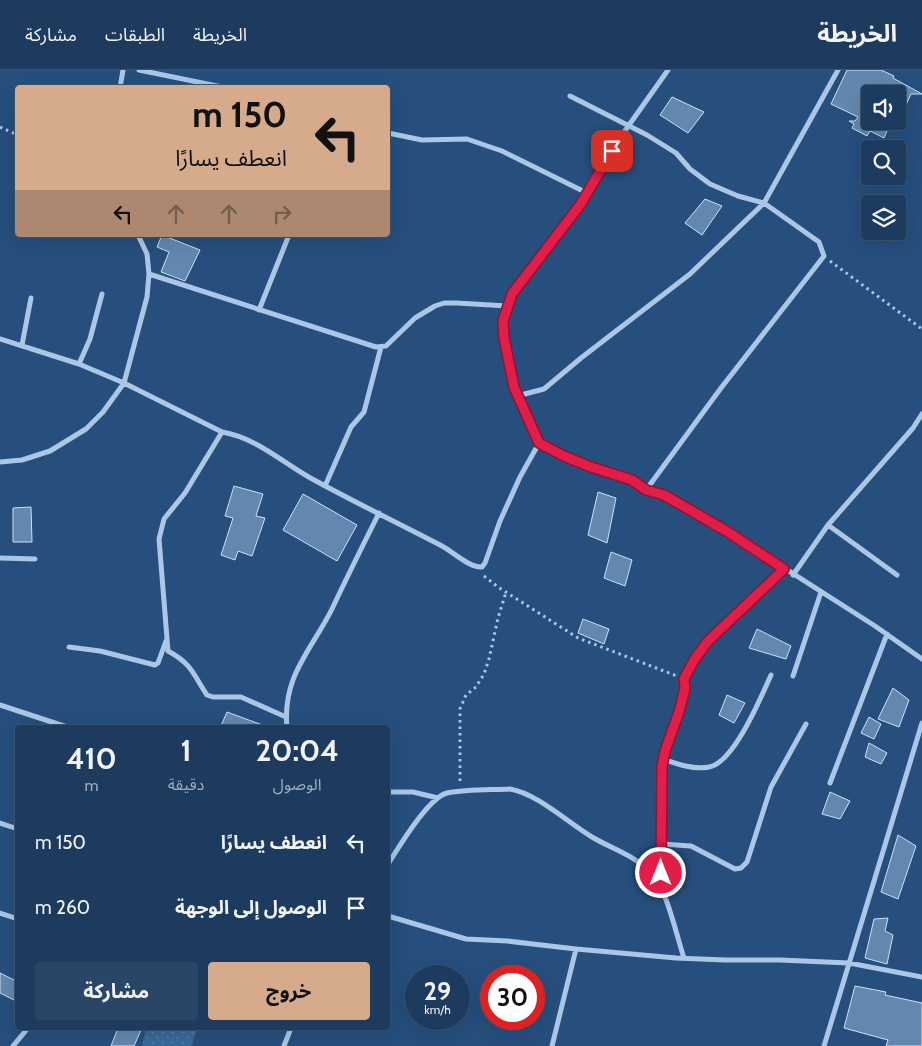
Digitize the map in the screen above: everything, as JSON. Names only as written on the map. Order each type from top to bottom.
[{"type":"street","points":[[120,85],[123,70]]},
{"type":"street","points":[[139,70],[212,85]]},
{"type":"street","points":[[668,70],[630,125],[570,220],[512,294],[503,321],[504,338],[517,396],[539,443],[582,464],[632,480],[646,490],[664,495],[728,532],[887,634],[922,659]]},
{"type":"street","points":[[517,396],[544,389],[690,274],[764,203],[838,70]]},
{"type":"street","points":[[570,96],[630,125],[676,153],[690,170],[710,184],[738,196],[764,203],[819,242],[824,256],[721,388],[646,490]]},
{"type":"street","points":[[390,133],[422,140],[468,138],[502,151],[587,193]]},
{"type":"street","points":[[0,462],[22,460],[50,450],[86,429],[103,412],[124,383],[147,297],[149,274],[147,254],[139,237]]},
{"type":"street","points":[[259,310],[288,237]]},
{"type":"street","points":[[149,274],[363,343],[381,347],[386,346],[415,318],[444,303],[507,306]]},
{"type":"street","points":[[79,364],[90,339],[102,294]]},
{"type":"street","points":[[22,345],[31,298]]},
{"type":"street","points":[[0,339],[79,364],[124,383],[222,432],[232,433],[259,445],[325,486],[455,553],[477,568],[482,568],[486,563],[500,520],[520,477],[539,443]]},
{"type":"street","points":[[325,486],[351,427],[364,412],[381,347]]},
{"type":"street","points":[[793,575],[828,525],[913,428],[922,414]]},
{"type":"street","points":[[222,432],[185,493],[164,520],[159,540],[168,651],[179,657],[194,672],[207,695],[213,697],[241,697],[286,716]]},
{"type":"street","points":[[286,725],[289,692],[300,661],[329,614],[379,513]]},
{"type":"street","points":[[828,525],[897,575]]},
{"type":"street","points":[[0,558],[35,559]]},
{"type":"street","points":[[661,888],[663,760],[679,712],[685,688],[684,679],[694,660],[708,641],[784,569]]},
{"type":"street","points":[[793,676],[821,592]]},
{"type":"street","points":[[830,783],[887,634]]},
{"type":"street","points":[[69,647],[100,651],[155,665],[158,663],[166,640]]},
{"type":"street","points":[[663,760],[698,768],[711,767],[724,758],[740,738],[771,675]]},
{"type":"street","points":[[0,704],[61,725]]},
{"type":"street","points":[[824,1046],[922,723]]},
{"type":"street","points":[[662,844],[691,846],[735,869],[741,868],[747,862],[771,787],[806,724]]},
{"type":"street","points":[[390,861],[417,821],[438,798],[446,793],[510,789],[524,793],[593,838],[642,865],[653,875],[661,888],[684,958]]},
{"type":"street","points":[[390,792],[412,792],[438,798]]},
{"type":"street","points":[[0,823],[15,828]]},
{"type":"street","points":[[0,913],[15,918]]},
{"type":"street","points":[[390,917],[466,939],[507,941],[576,950],[684,958],[849,963],[922,977]]},
{"type":"street","points":[[552,1046],[576,950]]},
{"type":"street","points":[[13,1046],[26,1030]]},
{"type":"street","points":[[284,1046],[290,1030]]},
{"type":"path","points":[[0,127],[15,134]]},
{"type":"path","points":[[824,256],[922,329]]},
{"type":"path","points":[[477,568],[506,592],[578,638],[684,679]]},
{"type":"path","points":[[460,792],[460,709],[466,695],[476,687],[484,674],[506,592]]},
{"type":"shaded area","points":[[146,1030],[197,1030],[191,1046],[142,1046]]},
{"type":"building","points":[[847,70],[881,70],[894,76],[893,78],[906,85],[861,85],[861,130],[887,130],[884,138],[870,131],[867,136],[852,128],[854,124],[849,121],[855,121],[858,117],[831,104]]},
{"type":"building","points":[[906,85],[922,94],[911,94],[906,105]]},
{"type":"building","points":[[672,97],[704,112],[688,133],[660,115]]},
{"type":"building","points":[[705,199],[722,206],[702,235],[685,223]]},
{"type":"building","points":[[161,237],[167,237],[200,250],[185,281],[161,272],[169,252],[157,247]]},
{"type":"building","points":[[234,486],[263,494],[256,516],[265,518],[252,556],[238,551],[235,560],[221,555],[233,518],[225,516]]},
{"type":"building","points":[[598,492],[616,498],[607,543],[588,535]]},
{"type":"building","points":[[303,494],[357,525],[337,561],[283,530]]},
{"type":"building","points":[[31,507],[32,542],[13,542],[13,508]]},
{"type":"building","points":[[611,552],[632,560],[625,586],[604,578]]},
{"type":"building","points":[[583,619],[609,629],[604,644],[578,633]]},
{"type":"building","points":[[757,629],[791,646],[786,659],[749,648]]},
{"type":"building","points":[[893,688],[909,700],[899,727],[878,719]]},
{"type":"building","points":[[727,695],[745,703],[734,723],[719,715]]},
{"type":"building","points":[[227,712],[262,725],[221,725]]},
{"type":"building","points":[[869,717],[881,724],[874,739],[861,733]]},
{"type":"building","points":[[869,743],[887,753],[881,764],[865,757]]},
{"type":"building","points":[[830,792],[850,801],[840,819],[822,814]]},
{"type":"building","points":[[898,835],[916,846],[898,899],[881,892]]},
{"type":"building","points":[[888,918],[885,931],[893,935],[887,964],[865,958],[874,919]]},
{"type":"building","points":[[0,973],[15,980],[15,1000],[0,993]]},
{"type":"building","points":[[855,986],[886,992],[885,995],[922,1003],[922,1046],[886,1046],[888,1040],[844,1028]]},
{"type":"building","points":[[117,1030],[141,1030],[134,1046],[111,1046]]},
{"type":"route","points":[[612,151],[570,220],[512,294],[507,306],[503,321],[504,338],[514,387],[520,403],[539,443],[564,456],[632,480],[646,490],[664,495],[728,532],[784,569],[708,641],[694,660],[684,679],[685,688],[679,712],[665,751],[662,766],[661,873]]}]
